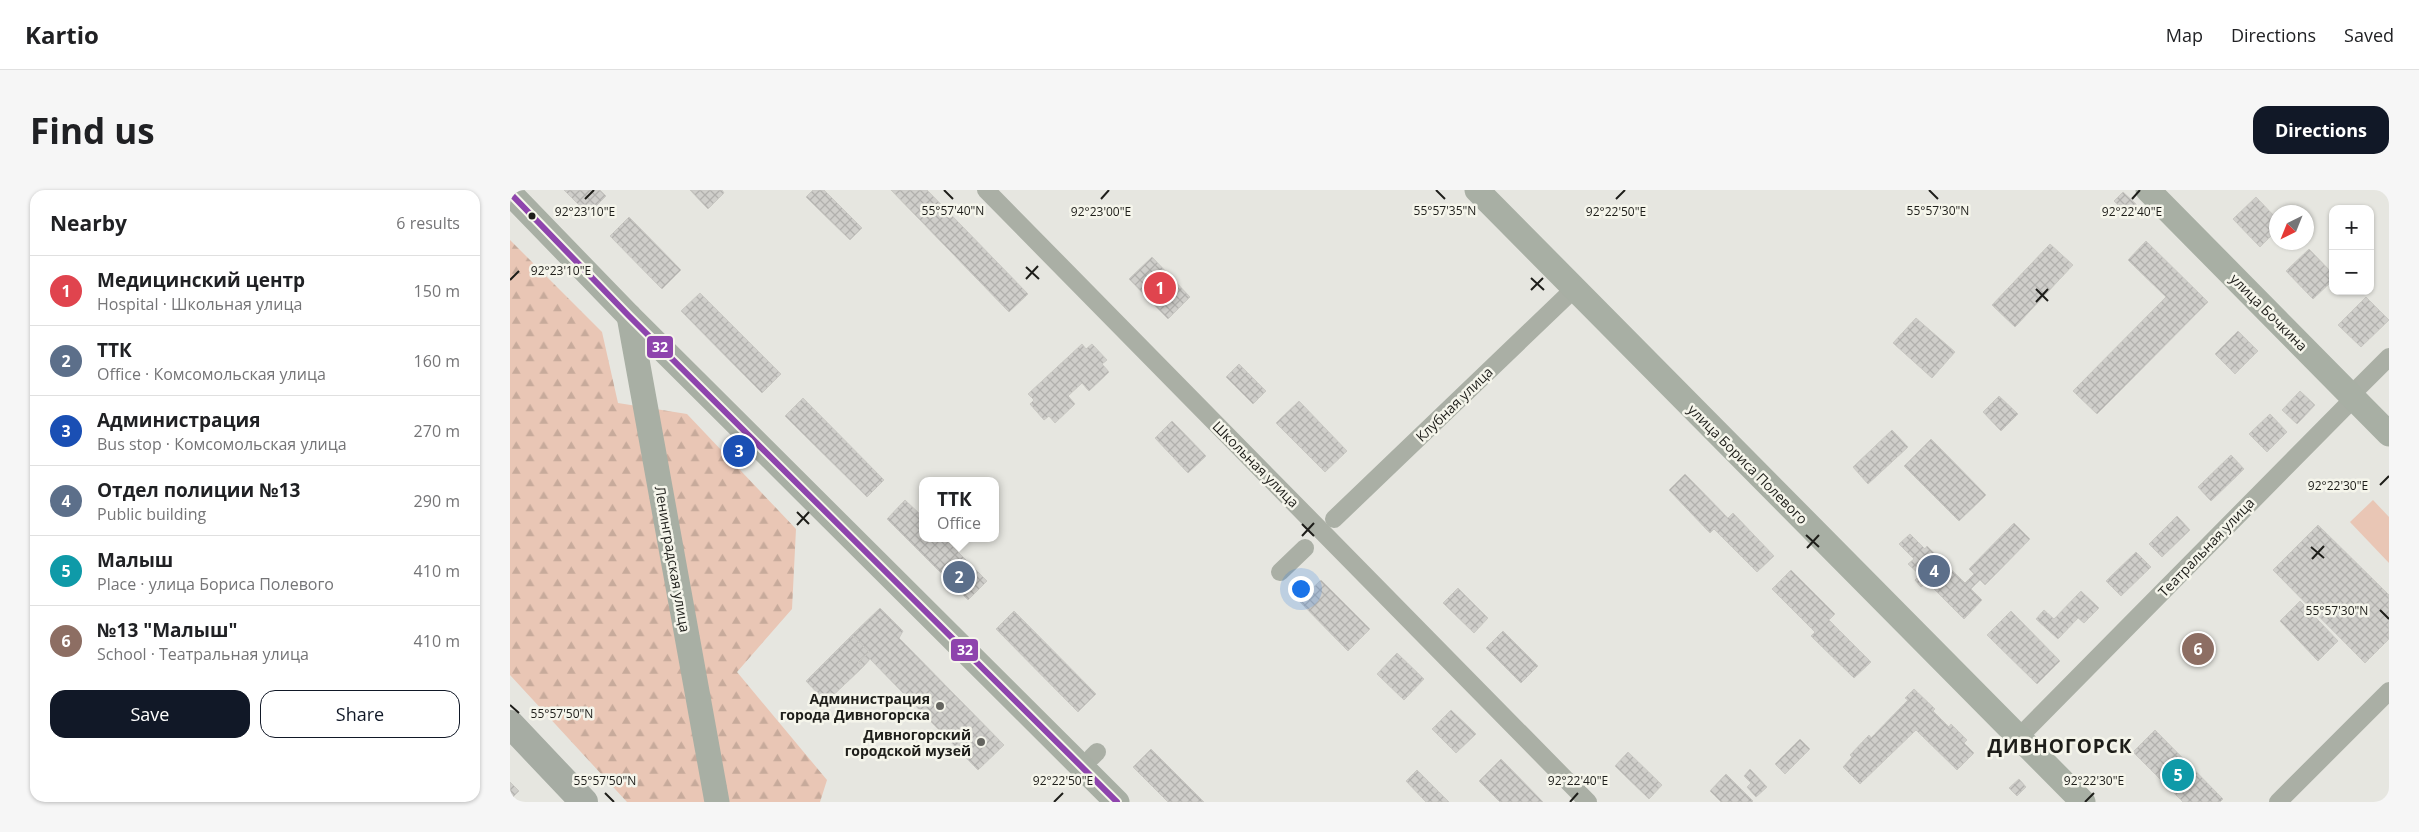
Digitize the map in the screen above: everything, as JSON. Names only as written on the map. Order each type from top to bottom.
[{"type":"highway","points":[[510,724],[584,802]]},
{"type":"street","name":"Школьная улица","points":[[986,190],[1588,802]]},
{"type":"street","name":"улица Бориса Полевого","points":[[1477,190],[2083,802]]},
{"type":"street","name":"улица Бочкина","points":[[2148,190],[2389,434]]},
{"type":"street","points":[[510,193],[629,316],[1117,802]]},
{"type":"street","name":"Клубная улица","points":[[1334,519],[1574,288]]},
{"type":"street","name":"Ленинградская улица","points":[[629,316],[717,802]]},
{"type":"street","name":"Театральная улица","points":[[2019,737],[2353,397],[2389,357]]},
{"type":"street","points":[[1280,572],[1305,548]]},
{"type":"street","points":[[2278,802],[2389,691]]},
{"type":"green space","points":[[510,240],[602,332],[618,403],[687,414],[796,529],[792,609],[737,672],[827,780],[820,802],[627,802],[510,675]]},
{"type":"green space","points":[[2373,500],[2389,517],[2389,563],[2350,522]]},
{"type":"building","points":[[564,190],[600,190],[606,196],[588,214]]},
{"type":"building","points":[[690,190],[722,190],[724,193],[708,209]]},
{"type":"building","points":[[813,190],[824,190],[862,228],[850,240],[806,197]]},
{"type":"building","points":[[891,190],[927,190],[1028,294],[1009,312]]},
{"type":"building","points":[[2123,192],[2137,205],[2128,215],[2114,201]]},
{"type":"building","points":[[2256,197],[2269,211],[2269,238],[2260,247],[2233,219]]},
{"type":"building","points":[[629,217],[681,270],[662,289],[610,236]]},
{"type":"building","points":[[2146,241],[2208,302],[2097,414],[2073,391],[2166,297],[2128,260]]},
{"type":"building","points":[[2050,244],[2073,265],[2015,327],[1992,305]]},
{"type":"building","points":[[2310,250],[2329,270],[2329,284],[2313,299],[2286,271]]},
{"type":"building","points":[[1152,257],[1190,297],[1168,319],[1129,279]]},
{"type":"building","points":[[700,293],[781,374],[762,393],[681,311]]},
{"type":"building","points":[[2366,297],[2389,320],[2361,347],[2338,325]]},
{"type":"building","points":[[1916,318],[1955,352],[1932,378],[1893,343]]},
{"type":"building","points":[[2238,331],[2258,351],[2235,374],[2215,354]]},
{"type":"building","points":[[1082,344],[1086,349],[1092,344],[1107,360],[1102,364],[1109,372],[1089,391],[1082,383],[1068,396],[1075,404],[1055,423],[1049,416],[1044,420],[1030,404],[1034,400],[1028,394]]},
{"type":"building","points":[[1239,364],[1266,391],[1253,404],[1226,377]]},
{"type":"building","points":[[2300,391],[2315,405],[2297,424],[2282,410]]},
{"type":"building","points":[[1999,396],[2018,414],[2001,431],[1983,412]]},
{"type":"building","points":[[803,398],[884,480],[867,497],[785,416]]},
{"type":"building","points":[[1299,401],[1347,451],[1325,472],[1276,423]]},
{"type":"building","points":[[2270,414],[2287,432],[2267,452],[2249,434]]},
{"type":"building","points":[[1172,421],[1206,456],[1188,473],[1155,438]]},
{"type":"building","points":[[1892,430],[1908,447],[1868,484],[1853,467]]},
{"type":"building","points":[[1931,439],[1986,495],[1959,521],[1904,466]]},
{"type":"building","points":[[2231,455],[2244,469],[2211,501],[2198,487]]},
{"type":"building","points":[[1685,474],[1728,518],[1733,513],[1774,556],[1757,572],[1714,529],[1710,533],[1669,490]]},
{"type":"building","points":[[905,500],[919,513],[919,542],[948,542],[987,581],[968,600],[887,519]]},
{"type":"building","points":[[2177,516],[2190,530],[2162,557],[2149,544]]},
{"type":"building","points":[[2014,523],[2030,539],[1985,585],[1980,580],[1971,589],[1982,600],[1964,619],[1927,582],[1921,587],[1915,580],[1920,575],[1908,564],[1914,559],[1899,544],[1910,534],[1925,549],[1927,546],[1965,583],[1974,574],[1969,569]]},
{"type":"building","points":[[2318,525],[2389,595],[2389,639],[2365,663],[2273,570]]},
{"type":"building","points":[[2136,552],[2151,567],[2121,596],[2106,581]]},
{"type":"building","points":[[1791,570],[1835,614],[1829,620],[1871,662],[1854,678],[1811,636],[1815,632],[1772,589]]},
{"type":"building","points":[[1321,580],[1370,629],[1348,651],[1299,601]]},
{"type":"building","points":[[1458,588],[1488,618],[1474,633],[1443,603]]},
{"type":"building","points":[[2081,591],[2099,608],[2084,623],[2078,618],[2058,639],[2036,619],[2044,610],[2054,619]]},
{"type":"building","points":[[2300,601],[2338,641],[2318,661],[2280,621]]},
{"type":"building","name":"Администрация города Дивногорска","points":[[880,608],[903,631],[899,638],[1004,745],[978,770],[870,659],[863,667],[858,662],[869,652],[852,635]]},
{"type":"building","points":[[1014,611],[1096,694],[1078,712],[996,629]]},
{"type":"building","points":[[2011,611],[2060,661],[2037,684],[1987,635]]},
{"type":"building","points":[[1503,631],[1538,666],[1521,683],[1486,648]]},
{"type":"building","points":[[852,635],[869,652],[858,662],[863,667],[826,702],[806,681]]},
{"type":"building","points":[[1397,653],[1424,679],[1404,700],[1377,674]]},
{"type":"building","points":[[1914,689],[1935,709],[1933,711],[1949,727],[1951,724],[1967,740],[1964,743],[1974,753],[1957,770],[1916,730],[1860,784],[1843,767],[1852,757],[1850,755],[1869,735],[1871,738],[1908,700],[1905,698]]},
{"type":"building","points":[[1451,710],[1476,734],[1456,753],[1432,729]]},
{"type":"building","points":[[2155,730],[2223,799],[2220,802],[2183,802],[2133,752]]},
{"type":"building","points":[[1800,739],[1810,749],[1785,774],[1775,764]]},
{"type":"building","points":[[1151,749],[1204,802],[1168,802],[1133,767]]},
{"type":"building","points":[[1628,752],[1662,785],[1649,799],[1615,766]]},
{"type":"building","points":[[1501,759],[1543,802],[1500,802],[1479,781]]},
{"type":"building","points":[[1750,769],[1767,787],[1756,797],[1747,787],[1751,783],[1744,776]]},
{"type":"building","points":[[1417,770],[1449,802],[1426,802],[1406,781]]},
{"type":"building","points":[[1726,774],[1752,802],[1721,802],[1710,791]]},
{"type":"building","points":[[2019,779],[2026,787],[2017,796],[2009,788]]},
{"type":"building","points":[[510,782],[519,791],[510,800]]},
{"type":"transit line","name":"32","points":[[510,193],[629,316],[1117,802]]},
{"type":"place","name":"Медицинский центр","points":[[1160,288]]},
{"type":"place","name":"Администрация","points":[[739,451]]},
{"type":"place","name":"Отдел полиции №13","points":[[1934,571]]},
{"type":"place","name":"ТТК","points":[[959,577]]},
{"type":"place","name":"№13 \"Малыш\"","points":[[2198,649]]},
{"type":"place","name":"Администрация города Дивногорска","points":[[940,706]]},
{"type":"place","name":"Дивногорский городской музей","points":[[981,742]]},
{"type":"place","name":"Малыш","points":[[2178,775]]},
{"type":"district","name":"ДИВНОГОРСК","points":[[2060,746]]}]
